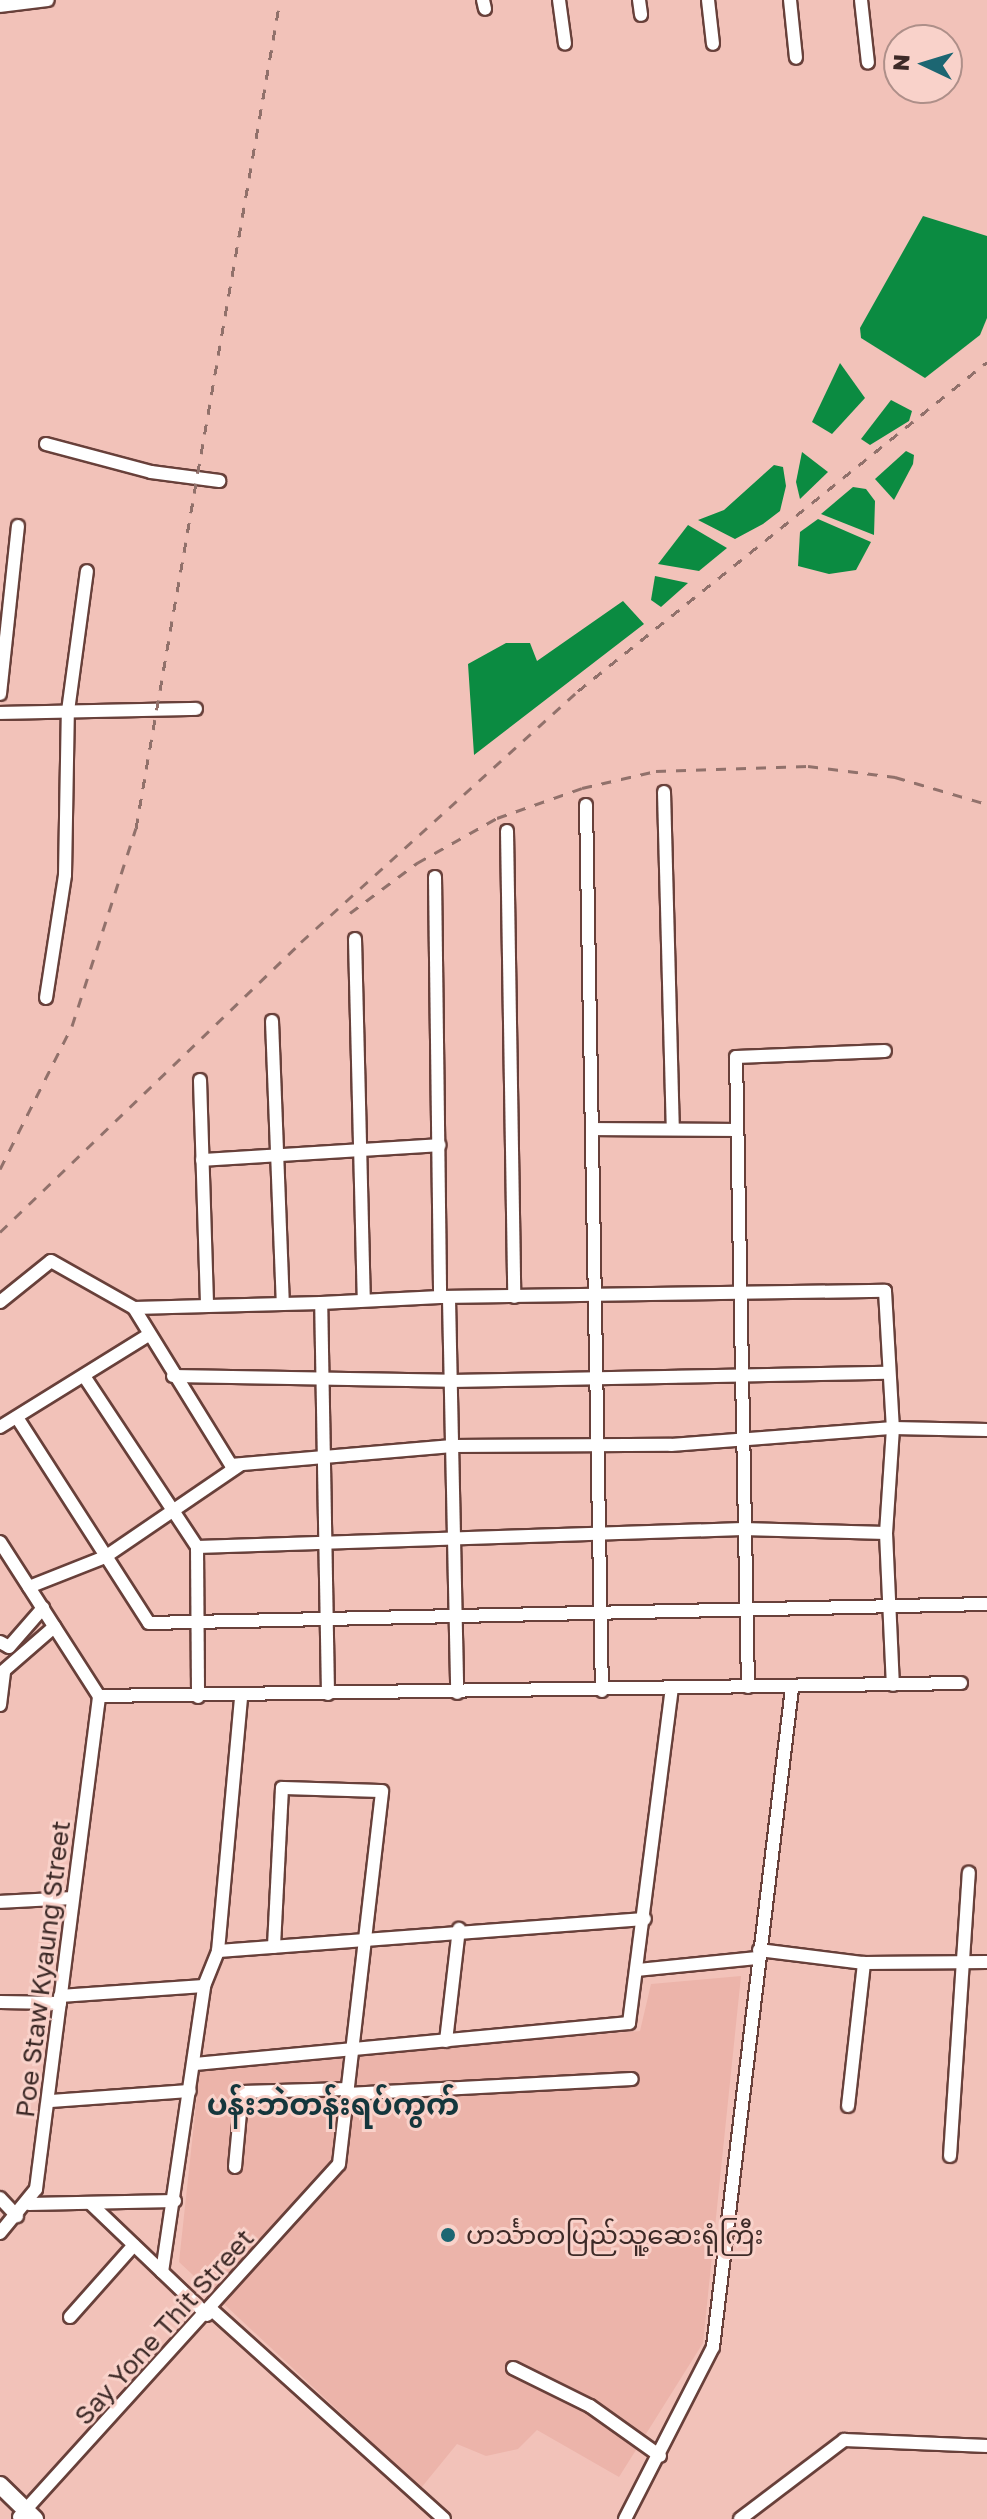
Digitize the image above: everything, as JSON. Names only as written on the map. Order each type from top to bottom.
[{"type":"main road","points":[[0,2485],[25,2516]]},
{"type":"main road","points":[[0,2499],[25,2516]]},
{"type":"street","points":[[0,6],[48,0]]},
{"type":"street","points":[[559,0],[565,44]]},
{"type":"street","points":[[639,0],[641,15]]},
{"type":"street","points":[[708,0],[713,44]]},
{"type":"street","points":[[790,0],[796,58]]},
{"type":"street","points":[[861,0],[868,63]]},
{"type":"street","points":[[46,444],[151,472],[219,481]]},
{"type":"street","points":[[0,694],[18,526]]},
{"type":"street","points":[[46,998],[65,875],[68,711],[87,571]]},
{"type":"street","points":[[0,713],[196,709]]},
{"type":"street","points":[[664,792],[673,1128]]},
{"type":"street","points":[[586,805],[602,1691]]},
{"type":"street","points":[[507,831],[514,1297]]},
{"type":"street","points":[[435,877],[440,1145],[451,1381],[457,1693]]},
{"type":"street","points":[[355,939],[364,1299]]},
{"type":"street","points":[[272,1021],[283,1304]]},
{"type":"street","points":[[748,1687],[743,1529],[746,1441],[735,1130],[736,1057],[885,1051]]},
{"type":"street","points":[[200,1080],[207,1306]]},
{"type":"street","points":[[592,1129],[735,1130]]},
{"type":"street","points":[[202,1160],[440,1145]]},
{"type":"street","points":[[0,1302],[51,1261],[134,1308],[364,1299],[885,1291],[887,1373],[893,1428],[886,1533],[893,1685]]},
{"type":"street","points":[[321,1303],[328,1694]]},
{"type":"street","points":[[134,1308],[147,1336],[231,1465],[324,1461],[452,1446],[746,1441],[893,1428],[987,1430]]},
{"type":"street","points":[[0,1427],[18,1419],[147,1336]]},
{"type":"street","points":[[173,1376],[451,1381],[887,1373]]},
{"type":"street","points":[[84,1376],[197,1547],[198,1697]]},
{"type":"street","points":[[18,1419],[149,1623],[744,1613],[785,1605],[889,1608],[987,1604]]},
{"type":"street","points":[[29,1587],[105,1557],[173,1515],[240,1465]]},
{"type":"street","points":[[197,1547],[453,1541],[743,1529],[886,1533]]},
{"type":"street","points":[[0,1542],[99,1696],[602,1691],[961,1683]]},
{"type":"street","points":[[0,1642],[9,1647],[43,1608]]},
{"type":"street","points":[[0,1705],[2,1673],[54,1627]]},
{"type":"street","points":[[625,2519],[660,2456],[713,2347],[792,1688]]},
{"type":"street","points":[[195,2064],[629,2023],[645,1919],[672,1689]]},
{"type":"street","name":"Poe Staw Kyaung Street","points":[[29,2204],[50,2101],[72,1898],[99,1696]]},
{"type":"street","points":[[162,2272],[175,2201],[204,1986],[218,1951],[241,1696]]},
{"type":"street","points":[[274,1947],[282,1788],[382,1791],[347,2092]]},
{"type":"street","points":[[950,2156],[969,1873]]},
{"type":"street","points":[[0,1902],[72,1898]]},
{"type":"street","points":[[218,1951],[459,1929],[645,1919]]},
{"type":"street","points":[[446,2041],[459,1929]]},
{"type":"street","points":[[637,1970],[758,1954],[864,1963],[963,1959],[987,1962]]},
{"type":"street","points":[[848,2106],[864,1963]]},
{"type":"street","points":[[0,2002],[204,1986]]},
{"type":"street","points":[[235,2167],[242,2092],[347,2092],[632,2079]]},
{"type":"street","points":[[50,2101],[190,2091]]},
{"type":"street","name":"Say Yone Thit Street","points":[[25,2516],[339,2164],[347,2092]]},
{"type":"street","points":[[0,2198],[17,2216]]},
{"type":"street","points":[[0,2233],[29,2204],[175,2201]]},
{"type":"street","points":[[90,2203],[162,2272],[444,2519]]},
{"type":"street","points":[[70,2317],[134,2245]]},
{"type":"street","points":[[513,2368],[590,2406],[660,2456]]},
{"type":"street","points":[[740,2519],[844,2440],[987,2446]]},
{"type":"shaded area","points":[[923,216],[987,236],[987,318],[980,335],[925,378],[861,338],[860,328]]},
{"type":"shaded area","points":[[840,363],[865,398],[832,434],[812,422]]},
{"type":"shaded area","points":[[891,400],[912,411],[909,421],[870,445],[861,439]]},
{"type":"shaded area","points":[[906,451],[914,455],[913,464],[894,500],[875,479]]},
{"type":"shaded area","points":[[802,452],[828,472],[800,499],[796,482]]},
{"type":"shaded area","points":[[774,465],[783,467],[786,486],[780,511],[763,524],[735,539],[698,520],[724,510]]},
{"type":"shaded area","points":[[853,487],[866,489],[875,501],[874,535],[821,514]]},
{"type":"shaded area","points":[[818,519],[871,542],[856,570],[829,574],[798,566],[800,532]]},
{"type":"shaded area","points":[[688,525],[727,548],[699,571],[658,564]]},
{"type":"shaded area","points":[[655,576],[688,583],[661,607],[651,600]]},
{"type":"shaded area","points":[[623,601],[644,624],[474,755],[468,664],[506,643],[530,643],[537,661]]},
{"type":"shaded area","name":"ဟင်္သာတပြည်သူ့ဆေးရုံကြီး","points":[[741,1976],[703,2343],[619,2477],[537,2430],[518,2449],[486,2456],[457,2444],[421,2488],[179,2262],[200,2068],[640,2031],[651,1984]]},
{"type":"railway","points":[[0,1169],[72,1026],[136,828],[280,0]]},
{"type":"railway","points":[[0,1232],[301,942],[578,691],[987,362]]},
{"type":"railway","points":[[350,913],[417,863],[497,818],[582,788],[656,771],[808,766],[895,777],[987,804]]},
{"type":"place","name":"ဟင်္သာတပြည်သူ့ဆေးရုံကြီး","points":[[448,2235]]},
{"type":"district","name":"ပန်းဘဲတန်းရပ်ကွက်","points":[[333,2104]]}]
